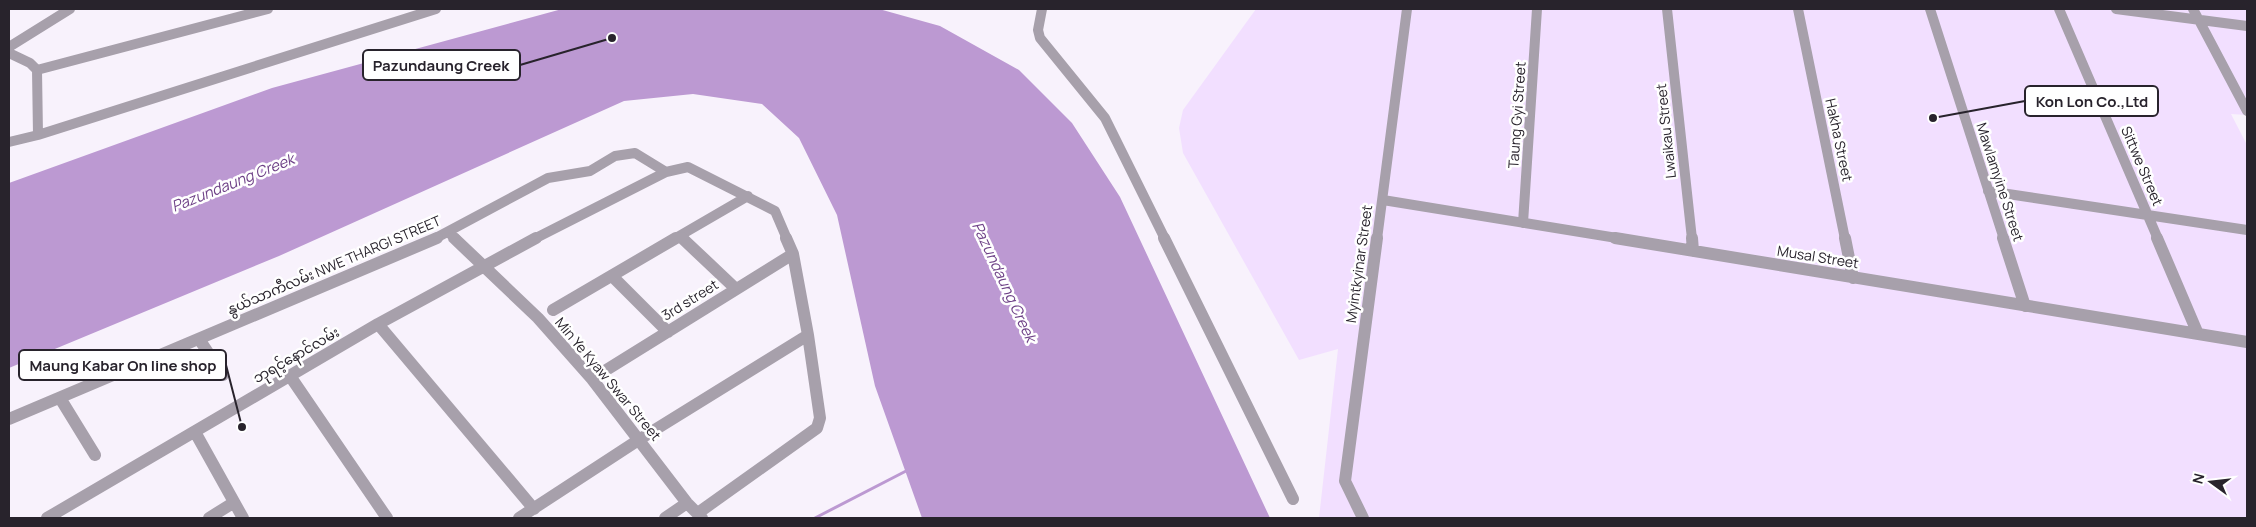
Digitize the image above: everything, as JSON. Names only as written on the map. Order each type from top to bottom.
[{"type":"street","points":[[9,47],[70,9]]},
{"type":"street","points":[[38,70],[268,9]]},
{"type":"street","points":[[9,142],[38,135],[436,9]]},
{"type":"street","points":[[1042,9],[1038,30],[1040,38],[1105,118],[1293,499]]},
{"type":"street","name":"Myintkyinar Street","points":[[1363,518],[1345,481],[1407,9]]},
{"type":"street","name":"Taung Gyi Street","points":[[1523,224],[1537,9]]},
{"type":"street","name":"Lwaikau Street","points":[[1667,9],[1693,251]]},
{"type":"street","name":"Hakha Street","points":[[1798,9],[1853,278]]},
{"type":"street","name":"Mawlamyine Street","points":[[1930,9],[2025,306]]},
{"type":"street","name":"Sittwe Street","points":[[2059,9],[2198,334]]},
{"type":"street","points":[[2116,9],[2247,26]]},
{"type":"street","points":[[2193,9],[2247,110]]},
{"type":"street","points":[[9,53],[30,62],[38,70],[38,135]]},
{"type":"street","name":"နွယ်သာကီလမ်း NWE THARGI STREET","points":[[9,419],[449,233],[548,178],[593,170],[615,156],[638,154],[666,172]]},
{"type":"street","name":"ဘုရင့်နောင်လမ်း","points":[[47,518],[378,324],[484,266],[666,172],[688,167],[748,196],[774,211],[793,254],[820,418],[817,428],[700,516]]},
{"type":"street","points":[[1988,191],[2247,230]]},
{"type":"street","points":[[553,310],[748,196]]},
{"type":"street","name":"Musal Street","points":[[1383,200],[2247,342]]},
{"type":"street","name":"Min Ye Kyaw Swar Street","points":[[449,233],[538,318],[592,379],[640,439],[687,503],[700,516]]},
{"type":"street","points":[[680,236],[736,290]]},
{"type":"street","name":"3rd street","points":[[603,372],[793,254]]},
{"type":"street","points":[[612,276],[668,332]]},
{"type":"street","points":[[378,324],[534,508]]},
{"type":"street","points":[[519,518],[640,439],[808,336]]},
{"type":"street","points":[[199,339],[223,375]]},
{"type":"street","points":[[290,376],[387,518]]},
{"type":"street","points":[[60,398],[94,455]]},
{"type":"street","points":[[195,432],[243,518]]},
{"type":"street","points":[[209,518],[233,503]]},
{"type":"street","points":[[665,518],[687,503]]},
{"type":"shaded area","points":[[1256,9],[2247,9],[2247,115],[2231,114],[2247,145],[2247,518],[1319,518],[1338,349],[1299,360],[1183,153],[1179,128],[1183,110]]},
{"type":"water","points":[[562,9],[879,9],[940,26],[1019,70],[1072,123],[1120,197],[1270,518],[922,518],[875,386],[837,215],[799,138],[762,104],[693,94],[624,101],[279,256],[9,368],[9,183],[272,88]]},
{"type":"waterway","points":[[815,518],[908,470]]},
{"type":"place","name":"Pazundaung Creek","points":[[612,38]]},
{"type":"place","name":"Kon Lon Co.,Ltd","points":[[1933,118]]},
{"type":"place","name":"Maung Kabar On line shop","points":[[242,427]]}]
